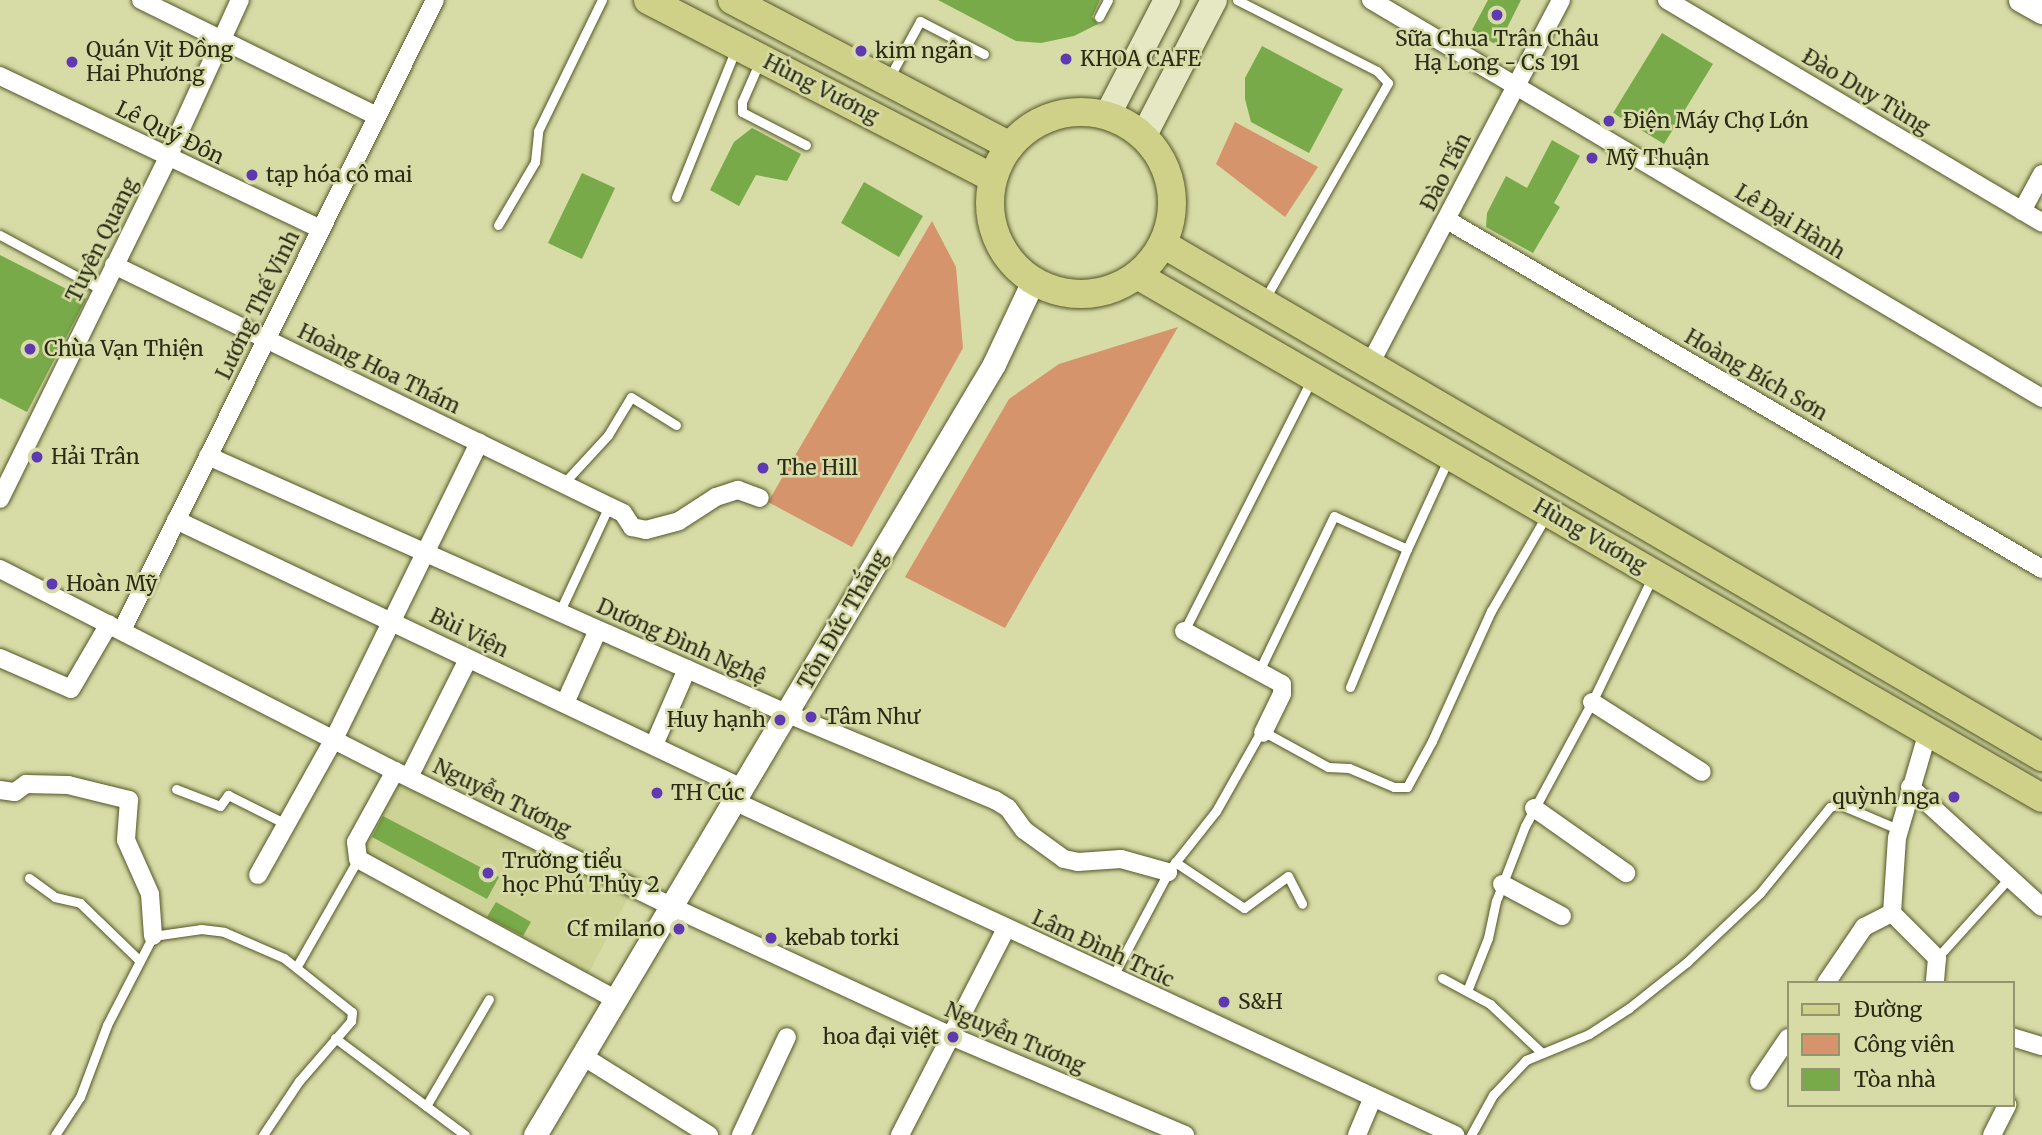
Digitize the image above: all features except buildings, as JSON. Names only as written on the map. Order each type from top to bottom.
[{"type":"main road","name":"Hùng Vương","points":[[648,0],[993,178]]},
{"type":"main road","name":"Hùng Vương","points":[[732,0],[1010,146]]},
{"type":"main road","points":[[1107,116],[1167,0]]},
{"type":"main road","points":[[1143,137],[1214,0]]},
{"type":"main road","points":[[1080,112],[1107,116],[1143,137],[1158,155],[1168,176],[1172,198],[1171,222],[1163,244],[1138,275],[1113,289],[1086,295],[1058,291],[1033,281],[1011,261],[996,236],[990,207],[993,178],[1010,146],[1030,128],[1054,116],[1080,112]]},
{"type":"main road","name":"Hùng Vương","points":[[1163,244],[2042,757]]},
{"type":"main road","name":"Hùng Vương","points":[[1138,275],[2042,798]]},
{"type":"main road","points":[[1655,573],[1673,540]]},
{"type":"street","points":[[141,0],[221,42],[377,116]]},
{"type":"street","name":"Tuyên Quang","points":[[0,499],[168,157],[240,0]]},
{"type":"street","name":"Lương Thế Vinh","points":[[0,658],[71,689],[115,627],[176,520],[435,0]]},
{"type":"street","name":"Lê Đại Hành","points":[[1371,0],[2042,398]]},
{"type":"street","name":"Đào Tấn","points":[[1370,364],[1561,0]]},
{"type":"street","name":"Đào Duy Tùng","points":[[1667,0],[2042,223]]},
{"type":"street","points":[[2020,0],[2042,12]]},
{"type":"street","name":"Lê Quý Đôn","points":[[0,76],[321,229]]},
{"type":"street","points":[[2022,211],[2042,174]]},
{"type":"street","name":"Hoàng Bích Sơn","points":[[1447,220],[2042,569]]},
{"type":"street","name":"Hoàng Hoa Thám","points":[[114,265],[616,509],[632,527],[646,530],[678,521],[716,497],[738,490],[760,498]]},
{"type":"street","name":"Tôn Đức Thắng","points":[[534,1135],[788,714],[994,365],[1033,281]]},
{"type":"street","points":[[258,875],[334,738],[479,443]]},
{"type":"street","name":"Dương Đình Nghệ","points":[[208,456],[788,714],[995,800],[1008,808],[1024,830],[1064,859],[1079,862],[1121,859],[1171,867]]},
{"type":"street","name":"Bùi Viện","points":[[176,520],[654,745],[738,794]]},
{"type":"street","name":"Nguyễn Tương","points":[[0,569],[402,774],[670,906],[953,1037],[1185,1135]]},
{"type":"street","points":[[565,704],[598,630]]},
{"type":"street","points":[[1184,631],[1259,671],[1284,688],[1263,733]]},
{"type":"street","points":[[468,659],[402,774],[356,842],[358,859],[615,999]]},
{"type":"street","points":[[654,745],[687,669]]},
{"type":"street","points":[[1592,702],[1702,772]]},
{"type":"street","points":[[1892,913],[1900,830],[1928,731]]},
{"type":"street","points":[[0,790],[15,792],[26,784],[68,785],[129,800],[126,840],[150,894],[153,936]]},
{"type":"street","points":[[1910,787],[2042,907]]},
{"type":"street","name":"Lâm Đình Trúc","points":[[738,794],[1006,929],[1455,1135]]},
{"type":"street","points":[[1534,808],[1626,873]]},
{"type":"street","points":[[1502,884],[1562,916]]},
{"type":"street","points":[[1892,913],[1937,958],[1935,981]]},
{"type":"street","points":[[1827,981],[1864,927],[1892,913]]},
{"type":"street","points":[[900,1135],[953,1037],[1006,929]]},
{"type":"street","points":[[741,1135],[787,1037]]},
{"type":"street","points":[[2014,1038],[2042,1046]]},
{"type":"street","points":[[1759,1081],[1786,1041]]},
{"type":"street","points":[[581,1055],[709,1135]]},
{"type":"street","points":[[1357,1135],[1373,1097]]},
{"type":"street","points":[[1992,1135],[2006,1107]]},
{"type":"lane","points":[[498,225],[535,162],[538,131],[602,0]]},
{"type":"lane","points":[[1099,17],[1108,0]]},
{"type":"lane","points":[[1237,0],[1377,71],[1388,83],[1264,302]]},
{"type":"lane","points":[[887,81],[920,21],[984,54]]},
{"type":"lane","points":[[749,52],[742,112],[806,145]]},
{"type":"lane","points":[[676,197],[749,52]]},
{"type":"lane","points":[[0,235],[102,290]]},
{"type":"lane","points":[[1184,631],[1314,377]]},
{"type":"lane","points":[[563,484],[608,435],[631,397],[676,425]]},
{"type":"lane","points":[[1350,687],[1407,549],[1450,456]]},
{"type":"lane","points":[[559,613],[616,509]]},
{"type":"lane","points":[[1112,978],[1171,867],[1216,811],[1255,740],[1263,733],[1328,766],[1349,768],[1394,787],[1407,787],[1432,741],[1491,611],[1549,513]]},
{"type":"lane","points":[[1259,671],[1334,516],[1407,549]]},
{"type":"lane","points":[[1467,991],[1488,938],[1502,884],[1534,808],[1592,702],[1655,573]]},
{"type":"lane","points":[[176,789],[219,806],[228,795],[286,824]]},
{"type":"lane","points":[[1471,1135],[1493,1095],[1526,1059],[1589,1034],[1629,1008],[1687,962],[1760,893],[1834,804],[1900,830]]},
{"type":"lane","points":[[297,966],[358,859]]},
{"type":"lane","points":[[1171,867],[1244,908],[1288,876],[1302,904]]},
{"type":"lane","points":[[1937,958],[2010,877]]},
{"type":"lane","points":[[30,878],[55,897],[80,903],[140,961]]},
{"type":"lane","points":[[55,1135],[80,1097],[107,1025],[153,936],[213,930],[259,946],[297,966],[352,1012],[351,1021],[299,1081],[263,1135]]},
{"type":"lane","points":[[1442,978],[1490,1004],[1542,1053]]},
{"type":"lane","points":[[426,1105],[489,999]]},
{"type":"lane","points":[[335,1038],[465,1135]]},
{"type":"shaded area","name":"Trường tiểu học Phú Thủy 2","points":[[390,775],[629,896],[585,980],[352,849]]},
{"type":"green space","points":[[1235,122],[1318,167],[1285,217],[1216,164]]},
{"type":"green space","points":[[932,221],[956,267],[963,348],[852,547],[768,502]]},
{"type":"green space","points":[[1178,327],[1005,628],[905,577],[1009,399],[1059,364]]},
{"type":"place","name":"Sữa Chua Trân Châu Hạ Long - Cs 191","points":[[1497,15]]},
{"type":"place","name":"kim ngân","points":[[861,51]]},
{"type":"place","name":"KHOA CAFE","points":[[1066,59]]},
{"type":"place","name":"Quán Vịt Đồng Hai Phương","points":[[72,62]]},
{"type":"place","name":"Điện Máy Chợ Lớn","points":[[1609,121]]},
{"type":"place","name":"Mỹ Thuận","points":[[1592,158]]},
{"type":"place","name":"tạp hóa cô mai","points":[[252,175]]},
{"type":"place","name":"Chùa Vạn Thiện","points":[[30,349]]},
{"type":"place","name":"Hải Trân","points":[[37,457]]},
{"type":"place","name":"The Hill","points":[[763,468]]},
{"type":"place","name":"Hoàn Mỹ","points":[[52,584]]},
{"type":"place","name":"Tâm Như","points":[[811,717]]},
{"type":"place","name":"Huy hạnh","points":[[780,720]]},
{"type":"place","name":"TH Cúc","points":[[657,793]]},
{"type":"place","name":"quỳnh nga","points":[[1954,797]]},
{"type":"place","name":"Trường tiểu học Phú Thủy 2","points":[[488,873]]},
{"type":"place","name":"Cf milano","points":[[679,929]]},
{"type":"place","name":"kebab torki","points":[[771,938]]},
{"type":"place","name":"S&H","points":[[1224,1002]]},
{"type":"place","name":"hoa đại việt","points":[[953,1037]]}]
